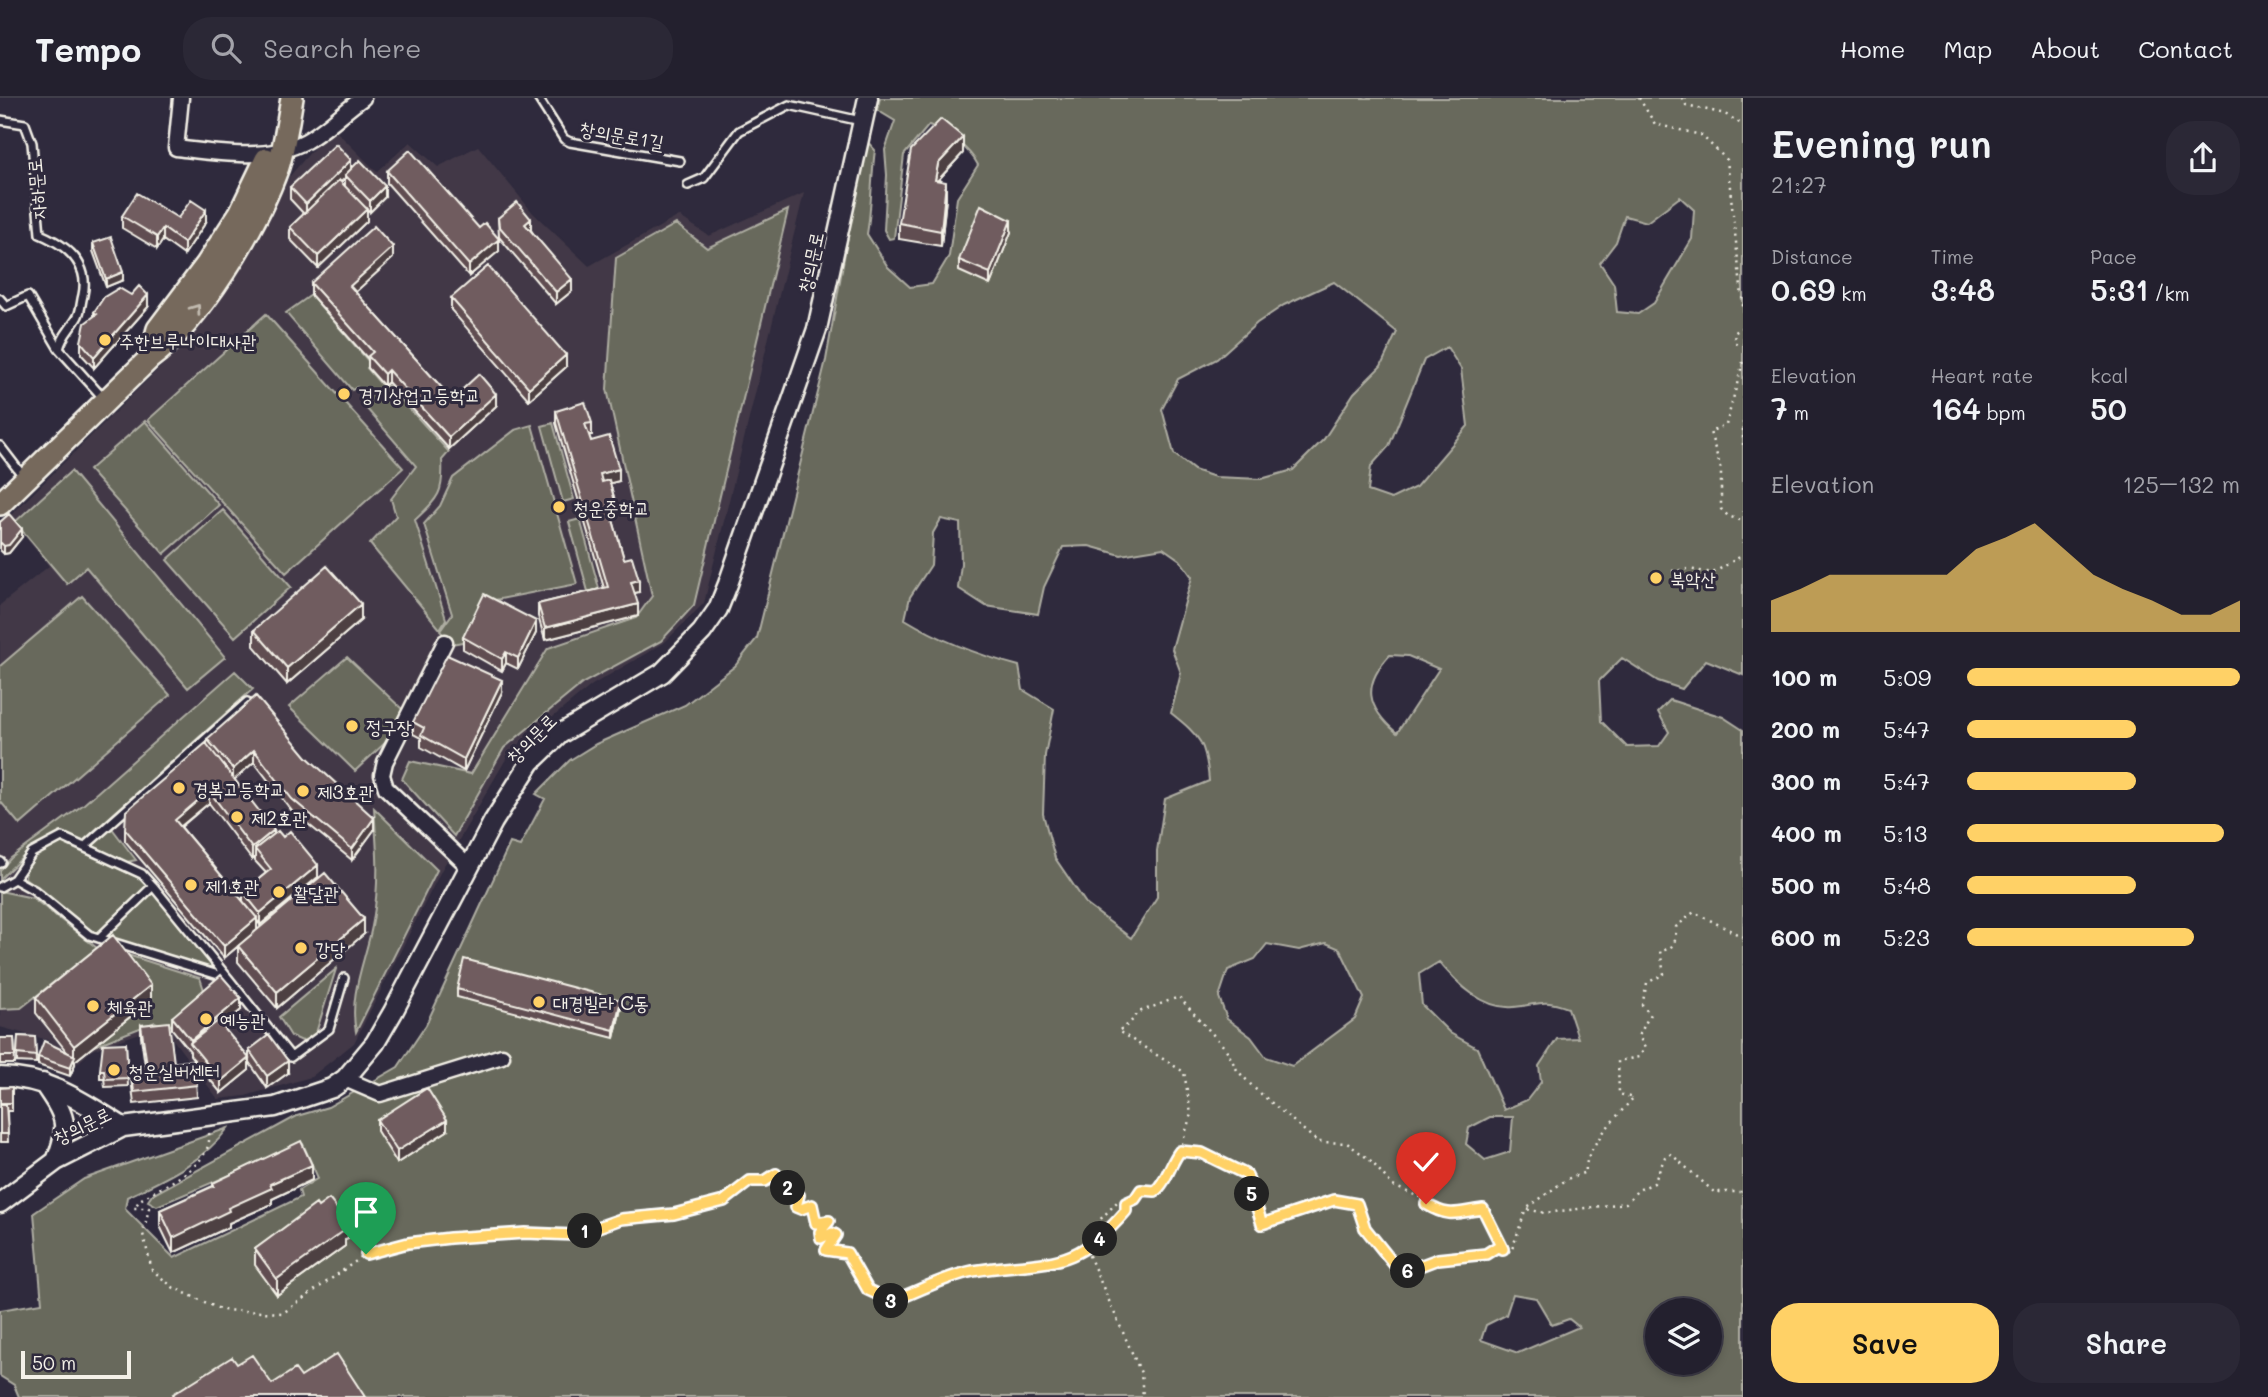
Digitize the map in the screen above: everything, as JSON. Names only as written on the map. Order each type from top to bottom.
[{"type":"main road","points":[[0,504],[27,481],[150,358],[173,341],[244,237],[267,192],[281,98]]},
{"type":"main road","points":[[275,152],[292,98]]},
{"type":"street","points":[[181,98],[176,148],[222,154],[275,152],[306,141],[363,98]]},
{"type":"street","name":"창의문로","points":[[0,1203],[56,1161],[123,1127],[275,1107],[332,1088],[345,1079],[375,1044],[510,791],[531,762],[560,734],[662,673],[684,653],[718,610],[817,329],[867,98]]},
{"type":"street","points":[[444,642],[385,762],[382,775],[386,788],[469,867]]},
{"type":"street","points":[[345,1079],[380,1094],[502,1056]]},
{"type":"street","points":[[0,1077],[25,1077],[64,1091],[123,1127]]},
{"type":"street","points":[[43,1083],[59,1107],[66,1125],[56,1161]]},
{"type":"lane","name":"창의문로1길","points":[[538,98],[564,139],[570,142],[680,161]]},
{"type":"lane","points":[[688,185],[704,178],[739,131],[789,105],[862,121]]},
{"type":"lane","name":"자하문로","points":[[0,120],[24,124],[32,143],[40,234],[64,244],[76,259],[86,281],[79,315],[62,336],[59,349]]},
{"type":"lane","points":[[0,299],[6,306],[28,296],[59,349],[106,400]]},
{"type":"lane","points":[[0,446],[27,481]]},
{"type":"lane","points":[[84,847],[247,702]]},
{"type":"lane","points":[[0,887],[15,879],[32,853],[62,837],[142,874],[291,1057],[329,1029],[344,978]]},
{"type":"lane","points":[[15,879],[34,890],[89,935],[228,978]]},
{"type":"lane","points":[[99,938],[153,886]]},
{"type":"path","points":[[1639,98],[1655,124],[1701,135],[1727,160],[1743,306]]},
{"type":"path","points":[[1682,98],[1686,105],[1725,114],[1743,125]]},
{"type":"path","points":[[1743,327],[1734,334],[1735,344],[1743,344]]},
{"type":"path","points":[[1743,362],[1726,425],[1710,432],[1721,469],[1721,509],[1728,516],[1743,521]]},
{"type":"path","points":[[1743,422],[1743,449]]},
{"type":"path","points":[[1672,571],[1688,569],[1713,573],[1743,555]]},
{"type":"path","points":[[1180,1151],[1202,1153],[1247,1175],[1262,1224],[1334,1200],[1357,1204],[1365,1228],[1401,1273],[1438,1259],[1486,1254],[1497,1247],[1511,1252],[1516,1247],[1526,1209],[1567,1180],[1586,1172],[1585,1162],[1599,1138],[1633,1098],[1619,1094],[1618,1061],[1639,1058],[1644,1048],[1639,1036],[1650,1014],[1642,1005],[1647,983],[1664,974],[1660,951],[1669,950],[1676,942],[1676,928],[1694,912],[1743,937]]},
{"type":"path","points":[[1143,1397],[1141,1373],[1086,1249],[1092,1228],[1117,1202],[1126,1203],[1135,1199],[1141,1190],[1155,1191],[1161,1187],[1167,1168],[1180,1151],[1191,1114],[1184,1072],[1118,1031],[1129,1024],[1139,1012],[1179,997],[1226,1049],[1237,1070],[1254,1088],[1318,1142],[1347,1143],[1370,1160],[1393,1186],[1427,1200],[1426,1204],[1441,1213],[1462,1214],[1483,1209],[1503,1249]]},
{"type":"path","points":[[208,1117],[211,1144],[199,1163],[139,1199],[134,1208],[149,1208],[143,1234],[152,1270],[174,1288],[222,1310],[283,1313],[366,1254],[408,1243],[525,1233],[575,1235],[621,1219],[674,1214],[724,1201],[750,1181],[765,1181],[776,1174],[790,1193],[799,1195],[796,1207],[801,1209],[812,1205],[816,1223],[829,1221],[820,1232],[821,1238],[832,1233],[836,1235],[826,1250],[847,1253],[868,1290],[892,1301],[970,1272],[1068,1260],[1106,1234],[1126,1211],[1126,1203]]},
{"type":"path","points":[[1526,1209],[1545,1213],[1626,1203],[1638,1190],[1654,1183],[1665,1157],[1671,1154],[1714,1192],[1743,1192]]},
{"type":"shaded area","points":[[332,127],[377,172],[410,142],[438,167],[478,146],[533,213],[589,266],[679,216],[709,236],[804,193],[704,603],[664,643],[592,685],[510,752],[442,869],[354,1043],[311,1077],[245,1096],[218,1099],[168,1033],[154,1028],[92,1050],[76,1065],[48,1040],[0,1027],[0,605],[49,566],[9,517],[183,345],[243,263],[289,177]]},
{"type":"green space","points":[[880,98],[1743,98],[1743,675],[1706,660],[1682,689],[1658,681],[1622,658],[1599,681],[1601,721],[1627,747],[1659,746],[1669,732],[1658,712],[1670,700],[1723,717],[1743,730],[1743,1397],[19,1397],[14,1385],[0,1376],[0,1310],[42,1303],[34,1213],[84,1179],[228,1128],[195,1160],[127,1197],[125,1209],[174,1258],[301,1197],[299,1190],[318,1178],[303,1144],[157,1206],[148,1201],[152,1195],[297,1116],[328,1107],[398,1067],[426,1025],[510,843],[520,846],[545,799],[536,794],[570,760],[596,744],[685,705],[735,666],[757,638],[826,360],[865,139],[875,150],[867,234],[888,267],[910,287],[932,284],[949,256],[957,198],[978,165],[957,141],[929,125],[904,155],[894,238],[889,239],[884,230],[887,175],[885,150],[895,121],[877,110]],"holes":[[[1680,197],[1694,210],[1692,239],[1654,303],[1638,314],[1617,312],[1614,284],[1600,263],[1616,242],[1625,216],[1647,222]],[[1334,282],[1397,332],[1381,366],[1354,393],[1324,439],[1293,470],[1261,479],[1215,477],[1194,470],[1174,454],[1162,409],[1178,379],[1217,359],[1257,323],[1284,305]],[[1447,347],[1461,369],[1468,426],[1416,487],[1391,499],[1368,491],[1371,466],[1389,446],[1424,360]],[[941,519],[960,523],[961,564],[958,588],[986,606],[1038,614],[1044,587],[1063,547],[1089,546],[1121,555],[1163,548],[1180,560],[1192,577],[1172,649],[1181,673],[1171,713],[1189,728],[1204,749],[1209,781],[1165,799],[1157,851],[1157,897],[1131,938],[1087,905],[1055,858],[1043,814],[1045,755],[1054,709],[1023,690],[1019,666],[960,647],[905,619],[910,597],[931,565],[933,533]],[[1390,655],[1408,656],[1439,669],[1397,733],[1374,705],[1371,696],[1375,676]],[[1326,943],[1340,949],[1364,998],[1355,1019],[1292,1066],[1266,1057],[1251,1037],[1227,1019],[1219,997],[1228,970],[1255,959],[1267,944],[1299,950]],[[1439,962],[1472,994],[1492,1004],[1514,1007],[1545,1003],[1568,1008],[1578,1038],[1557,1039],[1539,1066],[1541,1082],[1527,1100],[1504,1110],[1477,1048],[1450,1033],[1422,1005],[1419,974]],[[1490,1117],[1513,1117],[1510,1152],[1485,1160],[1466,1144],[1469,1128]],[[1513,1294],[1536,1298],[1552,1325],[1569,1319],[1579,1327],[1518,1353],[1481,1340],[1486,1325],[1506,1315]]]},
{"type":"green space","points":[[788,210],[694,605],[661,641],[583,683],[504,748],[454,836],[402,779],[410,761],[471,774],[548,648],[636,618],[652,596],[607,389],[616,258],[676,224],[707,248]]},
{"type":"green space","points":[[311,295],[371,364],[367,368],[384,388],[388,385],[449,452],[442,460],[441,487],[435,500],[415,520],[446,619],[440,629],[370,544],[396,516],[391,499],[416,466],[361,402],[366,397],[357,387],[352,390],[286,313]]},
{"type":"green space","points":[[266,314],[403,468],[286,573],[148,420]]},
{"type":"green space","points":[[145,421],[219,505],[164,554],[89,470]]},
{"type":"green space","points":[[553,423],[574,499],[563,502],[542,426]]},
{"type":"green space","points":[[532,425],[577,584],[485,602],[462,642],[452,644],[440,631],[452,614],[424,524],[440,506],[453,478],[515,430]]},
{"type":"green space","points":[[71,471],[225,657],[188,688],[86,567],[67,584],[15,522]]},
{"type":"green space","points":[[223,510],[291,587],[235,637],[167,560]]},
{"type":"green space","points":[[580,519],[600,592],[589,595],[569,522]]},
{"type":"green space","points":[[82,596],[170,695],[20,825],[0,801],[0,666]]},
{"type":"green space","name":"정구장","points":[[347,657],[403,710],[386,742],[355,771],[289,707]]},
{"type":"green space","points":[[235,671],[253,689],[83,841],[65,833],[30,850],[0,879],[0,870],[11,858],[84,804]]},
{"type":"green space","points":[[374,808],[437,870],[356,1032],[356,989],[370,935],[377,892]]},
{"type":"green space","points":[[111,827],[136,860],[127,862],[90,845]]},
{"type":"green space","points":[[60,842],[137,877],[149,886],[98,936],[25,878],[27,859]]},
{"type":"green space","points":[[0,891],[33,898],[97,948],[21,1008],[0,1009]]},
{"type":"green space","points":[[153,891],[220,972],[105,937]]},
{"type":"green space","points":[[112,950],[200,978],[206,996],[167,1028],[155,1022],[94,1046],[151,1000]]},
{"type":"green space","points":[[336,969],[315,1036],[302,1041],[291,1036],[279,1017]]},
{"type":"building","points":[[941,119],[963,137],[938,164],[935,180],[946,182],[941,231],[899,223],[911,150]]},
{"type":"building","points":[[336,144],[351,160],[306,204],[290,187]]},
{"type":"building","points":[[410,150],[479,228],[485,223],[499,239],[469,265],[387,171]]},
{"type":"building","points":[[360,160],[385,186],[370,201],[345,175]]},
{"type":"building","points":[[339,180],[367,209],[318,256],[290,227]]},
{"type":"building","points":[[137,193],[178,218],[191,200],[206,210],[184,243],[163,228],[157,237],[122,216]]},
{"type":"building","points":[[517,202],[531,219],[525,224],[572,279],[556,292],[499,226],[498,218]]},
{"type":"building","points":[[981,205],[1011,220],[990,273],[959,260]]},
{"type":"building","points":[[374,226],[393,247],[350,286],[452,399],[479,374],[496,394],[449,437],[388,370],[384,374],[368,356],[373,352],[311,283]]},
{"type":"building","points":[[111,237],[123,272],[106,279],[93,243]]},
{"type":"building","points":[[488,266],[566,355],[529,388],[451,298]]},
{"type":"building","points":[[139,286],[148,295],[94,357],[81,342],[85,323],[97,314],[94,312],[104,297],[119,288],[131,295]]},
{"type":"building","points":[[585,402],[592,423],[585,424],[591,441],[609,436],[619,469],[600,474],[602,482],[609,480],[615,501],[608,502],[624,559],[632,557],[639,580],[631,582],[638,604],[545,628],[538,604],[608,587],[556,411]]},
{"type":"building","points":[[9,514],[22,529],[9,545],[4,546],[0,542],[0,522]]},
{"type":"building","points":[[327,566],[361,604],[287,668],[254,630]]},
{"type":"building","points":[[484,594],[536,621],[518,658],[506,652],[502,659],[463,637]]},
{"type":"building","points":[[447,655],[502,680],[464,759],[421,735],[424,728],[413,722]]},
{"type":"building","name":"제3호관","points":[[256,696],[307,757],[374,818],[352,849],[292,799],[254,750],[233,769],[207,739]]},
{"type":"building","points":[[206,743],[274,830],[252,848],[209,791],[175,820],[257,918],[224,946],[125,829],[126,811]]},
{"type":"building","name":"활달관","points":[[278,831],[283,837],[290,831],[318,865],[260,913],[243,892],[271,869],[255,849]]},
{"type":"building","name":"강당","points":[[325,873],[364,919],[277,992],[238,946]]},
{"type":"building","name":"체육관","points":[[113,935],[151,985],[74,1046],[36,997]]},
{"type":"building","name":"대경빌라 C동","points":[[464,959],[621,1000],[614,1030],[457,989]]},
{"type":"building","name":"예능관","points":[[221,975],[241,998],[191,1040],[172,1017]]},
{"type":"building","points":[[218,1021],[249,1058],[221,1081],[190,1043]]},
{"type":"building","points":[[169,1022],[174,1063],[195,1060],[197,1085],[134,1092],[131,1066],[147,1065],[141,1025]]},
{"type":"building","points":[[269,1035],[288,1061],[267,1076],[249,1050]]},
{"type":"building","points":[[18,1036],[35,1037],[36,1056],[17,1054]]},
{"type":"building","points":[[0,1038],[14,1038],[15,1056],[0,1056]]},
{"type":"building","points":[[44,1041],[75,1056],[70,1068],[38,1057]]},
{"type":"building","name":"청운실버센터","points":[[126,1043],[128,1078],[105,1079],[104,1070],[100,1070],[103,1044]]},
{"type":"building","points":[[12,1087],[12,1103],[0,1103],[0,1088]]},
{"type":"building","points":[[427,1088],[447,1120],[397,1151],[377,1120]]},
{"type":"building","points":[[0,1105],[6,1105],[8,1134],[0,1134]]},
{"type":"building","points":[[301,1141],[312,1165],[270,1184],[272,1188],[173,1238],[160,1210],[214,1186],[213,1183]]},
{"type":"building","points":[[329,1199],[348,1222],[342,1226],[345,1230],[277,1279],[255,1249],[316,1204],[318,1207]]},
{"type":"building","points":[[337,1354],[365,1397],[175,1397],[173,1394],[232,1357],[237,1364],[252,1355],[272,1384],[295,1369],[301,1377]]},
{"type":"place","name":"주한브루나이대사관","points":[[105,340]]},
{"type":"place","name":"경기상업고등학교","points":[[344,394]]},
{"type":"place","name":"청운중학교","points":[[559,507]]},
{"type":"place","name":"북악산","points":[[1656,578]]},
{"type":"place","name":"정구장","points":[[352,726]]},
{"type":"place","name":"경복고등학교","points":[[179,788]]},
{"type":"place","name":"제3호관","points":[[303,791]]},
{"type":"place","name":"제2호관","points":[[237,817]]},
{"type":"place","name":"제1호관","points":[[191,885]]},
{"type":"place","name":"활달관","points":[[279,892]]},
{"type":"place","name":"강당","points":[[301,948]]},
{"type":"place","name":"대경빌라 C동","points":[[539,1002]]},
{"type":"place","name":"체육관","points":[[93,1006]]},
{"type":"place","name":"예능관","points":[[206,1019]]},
{"type":"place","name":"청운실버센터","points":[[114,1070]]},
{"type":"route","points":[[366,1254],[408,1243],[450,1238],[488,1238],[525,1233],[575,1235],[621,1219],[674,1214],[724,1201],[750,1181],[765,1181],[776,1174],[785,1182],[790,1193],[799,1195],[796,1207],[801,1209],[812,1205],[812,1216],[816,1223],[829,1221],[820,1232],[821,1238],[832,1233],[836,1235],[826,1250],[847,1253],[868,1290],[892,1301],[970,1272],[1068,1260],[1106,1234],[1126,1211],[1126,1203],[1135,1199],[1141,1190],[1155,1191],[1161,1187],[1167,1168],[1180,1151],[1202,1153],[1247,1175],[1262,1224],[1334,1200],[1357,1204],[1365,1228],[1401,1273],[1438,1259],[1486,1254],[1497,1247],[1503,1249],[1483,1209],[1462,1214],[1441,1213],[1426,1204]]}]
